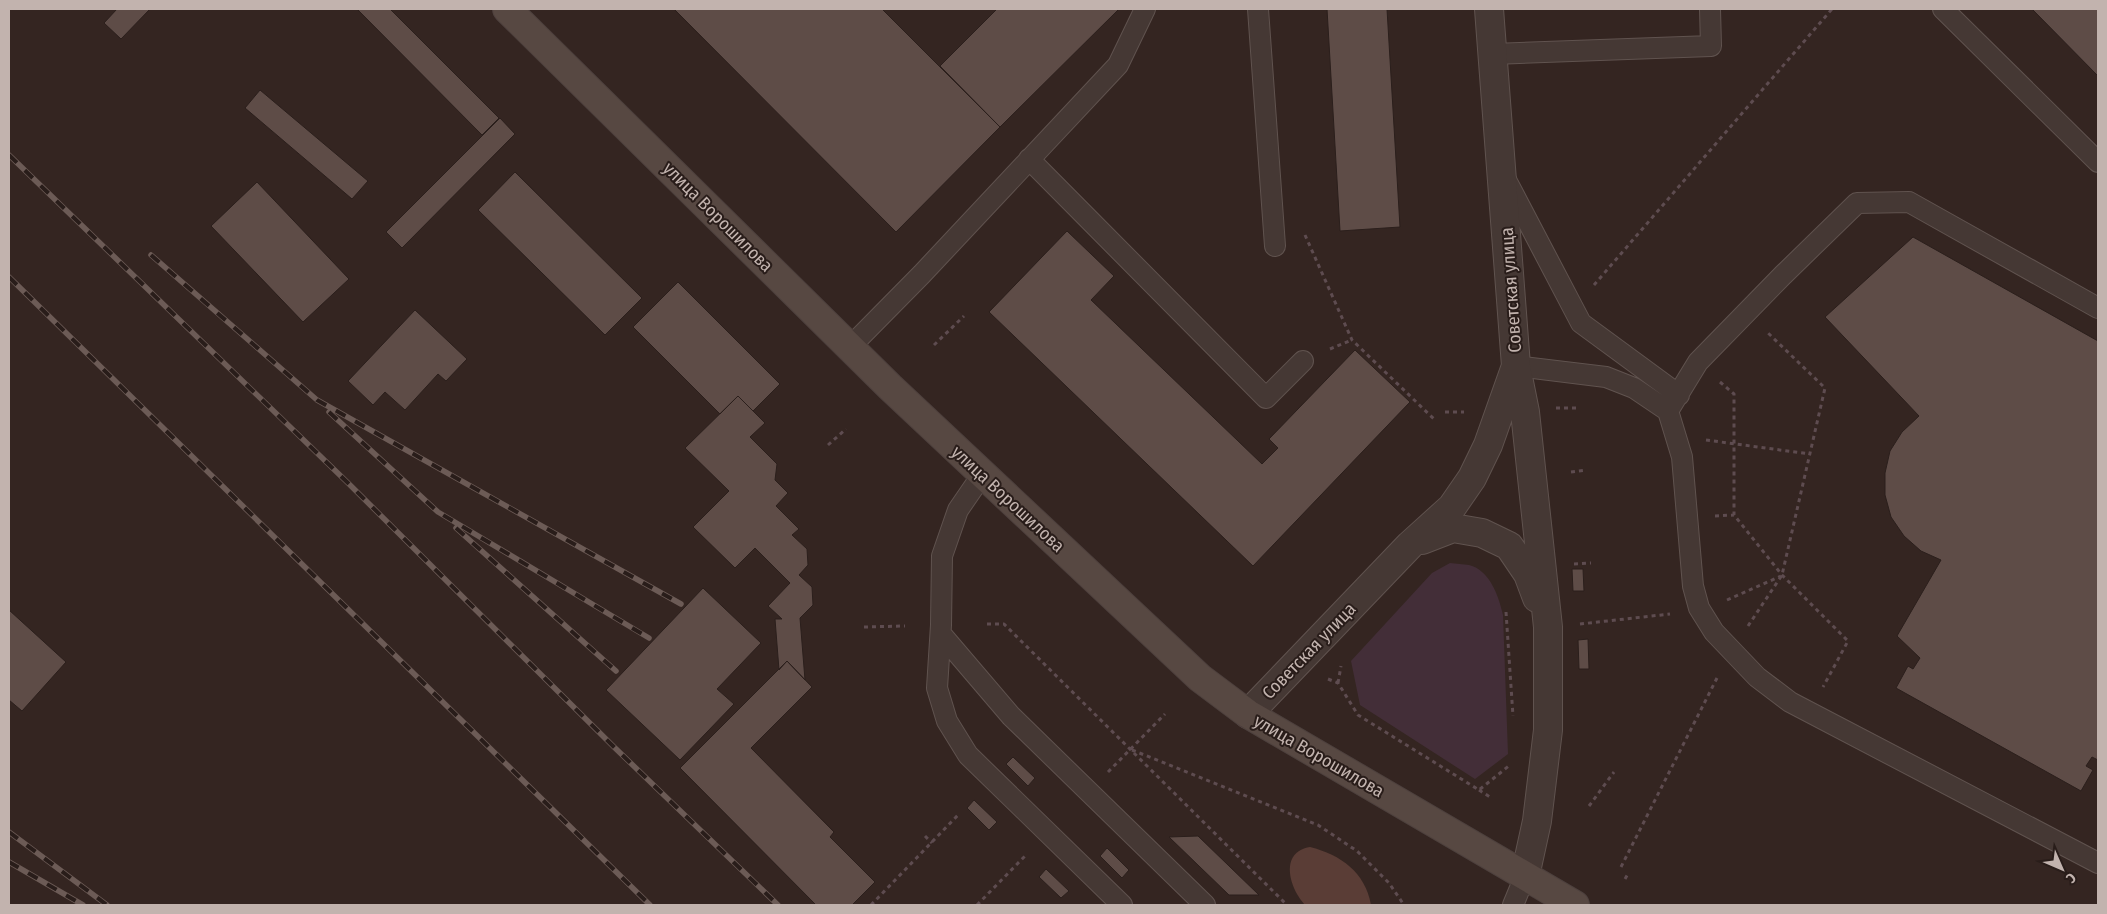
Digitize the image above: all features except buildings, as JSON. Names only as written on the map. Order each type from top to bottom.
[{"type":"main road","name":"улица Ворошилова","points":[[507,9],[982,475],[1200,678],[1248,714],[1575,905]]},
{"type":"street","name":"Советская улица","points":[[1248,714],[1410,545],[1452,506],[1472,478],[1488,445],[1516,366],[1503,172],[1489,9]]},
{"type":"street","points":[[1516,366],[1561,626],[1537,821],[1525,876]]},
{"type":"street","points":[[1410,545],[1452,528],[1482,533],[1509,546],[1561,626]]},
{"type":"lane","points":[[850,347],[922,274],[1118,65],[1145,9]]},
{"type":"lane","points":[[1258,9],[1275,246]]},
{"type":"lane","points":[[1493,54],[1712,46],[1710,9]]},
{"type":"lane","points":[[1943,9],[2098,162]]},
{"type":"lane","points":[[1029,159],[1266,398],[1303,361]]},
{"type":"lane","points":[[1503,172],[1581,323],[1674,403]]},
{"type":"lane","points":[[2098,308],[1909,202],[1857,203],[1698,362],[1674,403],[1682,457],[1692,578],[1699,608],[1714,632],[1757,677],[1790,702],[2098,863]]},
{"type":"lane","points":[[1516,366],[1606,377],[1674,403]]},
{"type":"lane","points":[[982,475],[958,510],[942,556],[941,634],[937,688],[947,721],[968,755],[1122,905]]},
{"type":"lane","points":[[941,634],[1011,716],[1205,905]]},
{"type":"lane","points":[[1513,905],[1525,876]]},
{"type":"path","points":[[1590,289],[1832,9]]},
{"type":"path","points":[[1304,234],[1352,340],[1436,421]]},
{"type":"path","points":[[1745,630],[1782,576],[1825,388],[1747,312]]},
{"type":"path","points":[[934,345],[964,316]]},
{"type":"path","points":[[1719,382],[1734,394],[1734,515],[1782,576],[1848,640],[1809,712]]},
{"type":"path","points":[[1554,408],[1576,408]]},
{"type":"path","points":[[1445,412],[1464,412]]},
{"type":"path","points":[[828,445],[846,429]]},
{"type":"path","points":[[1702,440],[1810,454]]},
{"type":"path","points":[[1571,472],[1586,470]]},
{"type":"path","points":[[1571,564],[1591,563]]},
{"type":"path","points":[[1721,602],[1782,576]]},
{"type":"path","points":[[1506,609],[1513,722]]},
{"type":"path","points":[[1561,626],[1676,613]]},
{"type":"path","points":[[987,624],[1004,624],[1287,905]]},
{"type":"path","points":[[864,627],[904,626]]},
{"type":"path","points":[[1338,683],[1342,663]]},
{"type":"path","points":[[1621,867],[1720,672]]},
{"type":"path","points":[[1327,678],[1338,683],[1358,715],[1490,797]]},
{"type":"path","points":[[1106,774],[1165,714]]},
{"type":"path","points":[[1131,749],[1318,825],[1357,851],[1390,883],[1404,905]]},
{"type":"path","points":[[1479,790],[1516,760]]},
{"type":"path","points":[[1589,806],[1614,772]]},
{"type":"path","points":[[871,905],[959,814]]},
{"type":"path","points":[[925,836],[932,843]]},
{"type":"path","points":[[976,905],[1028,853]]},
{"type":"path","points":[[1625,879],[1629,872]]},
{"type":"shaded area","points":[[1450,563],[1469,565],[1483,572],[1496,593],[1503,615],[1508,754],[1475,779],[1360,705],[1351,661],[1432,573]]},
{"type":"shaded area","points":[[1310,847],[1332,855],[1350,867],[1363,883],[1371,905],[1305,905],[1299,898],[1291,880],[1290,872],[1294,856],[1300,850]]},
{"type":"railway","points":[[9,155],[347,482],[614,747],[778,905]]},
{"type":"railway","points":[[151,255],[317,400],[681,604]]},
{"type":"railway","points":[[9,277],[650,905]]},
{"type":"railway","points":[[329,412],[438,512],[649,638]]},
{"type":"railway","points":[[456,528],[616,671]]},
{"type":"railway","points":[[9,832],[107,905]]},
{"type":"railway","points":[[9,862],[83,905]]}]
